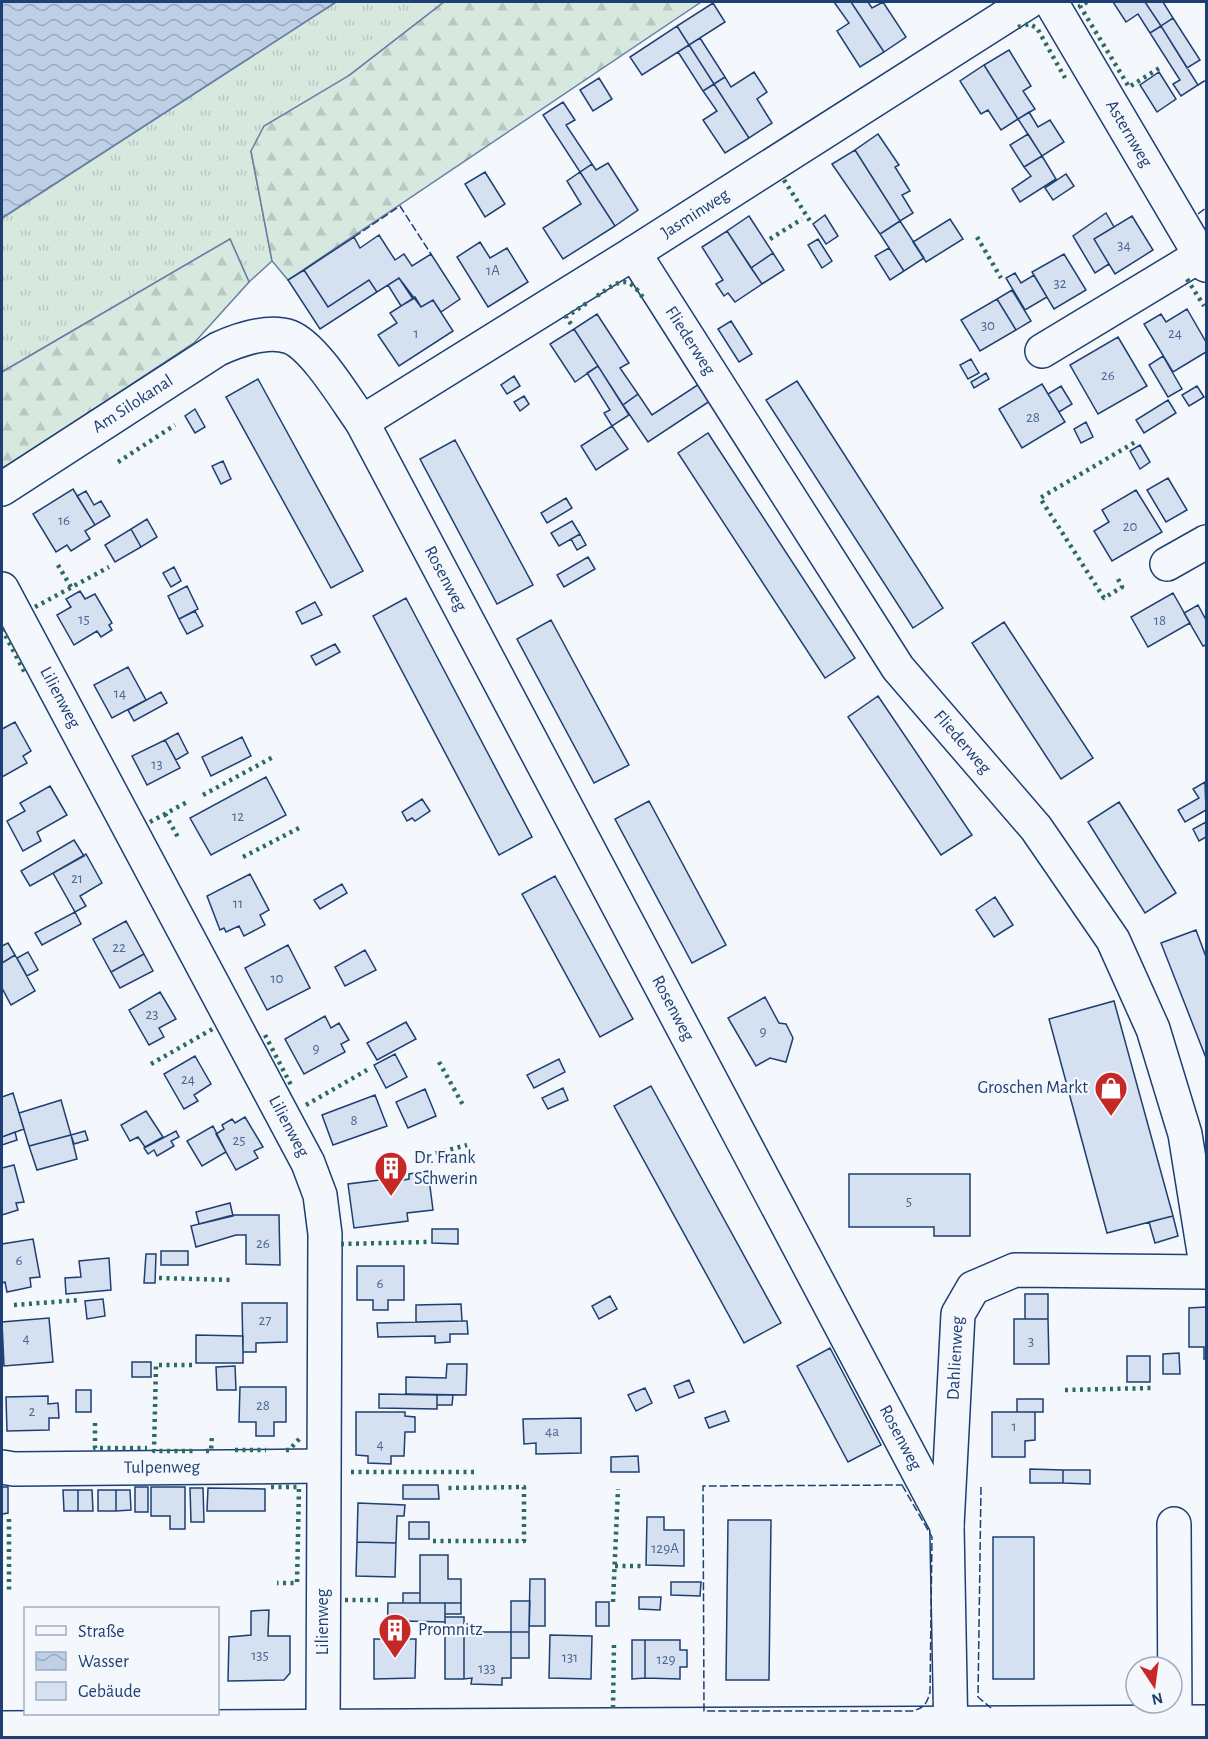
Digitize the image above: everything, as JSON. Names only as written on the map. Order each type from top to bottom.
[{"type":"street","name":"Jasminweg","points":[[362,422],[634,253],[1028,2]]},
{"type":"street","name":"Asternweg","points":[[1051,2],[1204,260]]},
{"type":"street","name":"Fliederweg","points":[[634,253],[898,668],[1036,828],[1113,940],[1153,1029],[1185,1134],[1206,1265]]},
{"type":"street","points":[[1042,351],[1204,260]]},
{"type":"street","name":"Rosenweg","points":[[270,336],[290,338],[319,362],[362,422],[947,1526],[951,1730]]},
{"type":"street","name":"Am Silokanal","points":[[2,489],[218,349],[240,339],[270,336]]},
{"type":"street","points":[[1167,564],[1206,542]]},
{"type":"street","name":"Lilienweg","points":[[2,589],[308,1163],[320,1195],[325,1234],[322,1727]]},
{"type":"street","name":"Dahlienweg","points":[[947,1526],[958,1314],[973,1288],[1015,1270],[1206,1272]]},
{"type":"street","name":"Tulpenweg","points":[[2,1467],[14,1469],[323,1466]]},
{"type":"street","points":[[2,1728],[951,1730],[1191,1722],[1174,1524]]},
{"type":"green space","points":[[336,2],[444,2],[251,151],[272,261],[249,282],[230,239],[2,372],[2,218]]},
{"type":"green space","points":[[444,2],[701,2],[288,280],[272,261],[251,151],[264,126],[350,75]]},
{"type":"green space","points":[[230,239],[249,282],[194,343],[2,470],[2,372]]},
{"type":"water","points":[[2,2],[336,2],[2,218]]},
{"type":"building","points":[[834,2],[851,2],[884,52],[860,67],[837,31],[849,23]]},
{"type":"building","points":[[851,2],[868,2],[872,8],[883,2],[906,37],[884,52]]},
{"type":"building","points":[[1113,2],[1145,2],[1161,26],[1150,33],[1138,14],[1126,22]]},
{"type":"building","points":[[1145,2],[1163,2],[1173,18],[1161,26]]},
{"type":"building","points":[[713,3],[725,22],[689,45],[677,26]]},
{"type":"building","points":[[1173,18],[1200,60],[1187,68],[1161,26]]},
{"type":"building","points":[[677,26],[689,45],[642,75],[630,57]]},
{"type":"building","points":[[1161,26],[1198,85],[1181,96],[1173,84],[1180,80],[1150,33]]},
{"type":"building","points":[[700,38],[725,77],[714,84],[689,45]]},
{"type":"building","points":[[689,45],[714,84],[703,91],[678,52]]},
{"type":"building","points":[[1009,50],[1031,86],[1023,91],[1035,109],[1018,119],[984,65]]},
{"type":"building","points":[[984,65],[1018,119],[1001,130],[988,110],[981,114],[960,81]]},
{"type":"building","points":[[754,72],[767,92],[757,99],[772,123],[749,138],[714,84],[725,77],[731,87]]},
{"type":"building","points":[[1159,72],[1176,99],[1157,112],[1140,85]]},
{"type":"building","points":[[599,78],[612,99],[593,111],[580,90]]},
{"type":"building","points":[[714,84],[749,138],[725,153],[703,120],[717,111],[703,91]]},
{"type":"building","points":[[563,102],[575,120],[566,125],[592,164],[580,172],[543,115]]},
{"type":"building","points":[[1029,112],[1038,127],[1050,120],[1064,142],[1042,156],[1018,119]]},
{"type":"building","points":[[878,134],[899,165],[895,167],[910,191],[902,195],[913,213],[900,221],[855,150]]},
{"type":"building","points":[[1028,134],[1042,156],[1024,167],[1010,145]]},
{"type":"building","points":[[855,150],[900,221],[880,234],[832,164]]},
{"type":"building","points":[[1042,156],[1056,179],[1020,202],[1012,189],[1031,176],[1024,167]]},
{"type":"building","points":[[608,163],[638,210],[615,226],[580,172],[592,164],[596,170]]},
{"type":"building","points":[[485,172],[505,204],[485,217],[465,184]]},
{"type":"building","points":[[580,172],[615,226],[563,259],[543,228],[581,204],[567,181]]},
{"type":"building","points":[[1066,174],[1074,186],[1053,200],[1045,188]]},
{"type":"building","points":[[1106,213],[1114,227],[1094,239],[1109,264],[1095,273],[1073,236]]},
{"type":"building","points":[[825,215],[838,236],[826,244],[813,224]]},
{"type":"building","points":[[749,216],[773,253],[751,268],[727,231]]},
{"type":"building","points":[[1132,216],[1153,250],[1115,274],[1094,239]]},
{"type":"building","points":[[950,219],[963,239],[926,262],[913,242]]},
{"type":"building","points":[[900,221],[924,258],[904,271],[880,234]]},
{"type":"building","points":[[727,231],[762,284],[735,302],[728,293],[724,296],[716,284],[723,280],[702,247]]},
{"type":"building","points":[[379,235],[395,260],[404,254],[412,266],[431,254],[460,299],[441,312],[433,300],[421,307],[399,278],[377,292],[369,280],[328,307],[304,270],[354,237],[360,248]]},
{"type":"building","points":[[818,239],[832,261],[822,268],[808,245]]},
{"type":"building","points":[[480,242],[490,258],[507,248],[528,282],[488,307],[457,257]]},
{"type":"building","points":[[889,248],[904,271],[890,280],[875,256]]},
{"type":"building","points":[[773,253],[784,270],[762,284],[751,268]]},
{"type":"building","points":[[1064,254],[1086,290],[1054,309],[1032,272]]},
{"type":"building","points":[[304,270],[328,307],[369,280],[377,292],[320,329],[288,280]]},
{"type":"building","points":[[1015,273],[1021,283],[1034,275],[1047,297],[1025,310],[1006,278]]},
{"type":"building","points":[[399,278],[413,299],[401,306],[388,285]]},
{"type":"building","points":[[1012,290],[1031,321],[1016,330],[997,299]]},
{"type":"building","points":[[415,297],[421,307],[433,300],[453,331],[399,366],[378,335],[397,323],[390,313]]},
{"type":"building","points":[[997,299],[1016,330],[980,351],[961,320]]},
{"type":"building","points":[[1187,309],[1206,342],[1206,352],[1173,372],[1144,324],[1161,314],[1166,322]]},
{"type":"building","points":[[597,314],[629,363],[620,368],[638,394],[623,405],[574,329]]},
{"type":"building","points":[[731,321],[752,354],[739,362],[718,329]]},
{"type":"building","points":[[574,329],[598,366],[575,382],[550,344]]},
{"type":"building","points":[[1118,337],[1147,386],[1098,414],[1070,365]]},
{"type":"building","points":[[1163,356],[1182,389],[1168,397],[1149,365]]},
{"type":"building","points":[[971,359],[979,373],[968,379],[960,365]]},
{"type":"building","points":[[598,366],[629,415],[612,426],[604,413],[610,410],[587,373]]},
{"type":"building","points":[[986,373],[989,379],[974,388],[971,382]]},
{"type":"building","points":[[514,376],[520,386],[507,394],[501,385]]},
{"type":"building","points":[[258,379],[363,571],[331,588],[226,397]]},
{"type":"building","points":[[797,381],[943,608],[913,628],[766,400]]},
{"type":"building","points":[[699,384],[710,401],[648,442],[623,405],[638,394],[652,415]]},
{"type":"building","points":[[1042,384],[1065,422],[1022,448],[999,409]]},
{"type":"building","points":[[1061,386],[1072,404],[1059,412],[1048,394]]},
{"type":"building","points":[[1197,386],[1204,397],[1189,406],[1182,395]]},
{"type":"building","points":[[524,396],[529,404],[520,411],[514,402]]},
{"type":"building","points":[[1168,400],[1176,413],[1144,433],[1136,420]]},
{"type":"building","points":[[195,409],[205,427],[195,433],[185,416]]},
{"type":"building","points":[[1086,422],[1093,437],[1081,443],[1074,429]]},
{"type":"building","points":[[612,426],[628,449],[596,470],[581,446]]},
{"type":"building","points":[[708,433],[855,658],[825,678],[678,453]]},
{"type":"building","points":[[455,440],[533,585],[497,604],[420,459]]},
{"type":"building","points":[[1140,445],[1150,462],[1140,469],[1130,451]]},
{"type":"building","points":[[223,461],[231,479],[221,484],[212,466]]},
{"type":"building","points":[[1168,478],[1187,510],[1166,522],[1147,490]]},
{"type":"building","points":[[73,489],[95,525],[85,531],[90,539],[71,551],[67,545],[56,552],[33,514]]},
{"type":"building","points":[[1136,490],[1162,532],[1112,561],[1094,531],[1109,522],[1102,510]]},
{"type":"building","points":[[86,491],[94,505],[101,501],[110,516],[95,525],[77,496]]},
{"type":"building","points":[[566,498],[572,508],[547,523],[541,513]]},
{"type":"building","points":[[147,519],[157,537],[141,547],[131,529]]},
{"type":"building","points":[[572,521],[580,534],[559,546],[551,533]]},
{"type":"building","points":[[131,529],[141,547],[115,562],[105,545]]},
{"type":"building","points":[[580,534],[586,545],[577,550],[571,539]]},
{"type":"building","points":[[588,557],[595,569],[564,587],[557,575]]},
{"type":"building","points":[[174,567],[181,581],[171,587],[163,573]]},
{"type":"building","points":[[187,586],[198,609],[179,619],[168,596]]},
{"type":"building","points":[[80,591],[85,599],[95,594],[112,623],[109,625],[112,630],[101,637],[97,631],[74,645],[57,615],[71,607],[66,599]]},
{"type":"building","points":[[1173,593],[1190,623],[1148,647],[1131,617]]},
{"type":"building","points":[[406,598],[532,837],[499,855],[373,616]]},
{"type":"building","points":[[315,602],[322,615],[302,624],[296,612]]},
{"type":"building","points":[[1198,605],[1206,620],[1206,645],[1203,646],[1184,613]]},
{"type":"building","points":[[195,611],[203,626],[187,634],[179,619]]},
{"type":"building","points":[[551,620],[629,765],[594,783],[517,639]]},
{"type":"building","points":[[1004,622],[1093,758],[1061,779],[972,643]]},
{"type":"building","points":[[335,644],[340,652],[316,665],[311,656]]},
{"type":"building","points":[[128,667],[146,700],[112,718],[94,685]]},
{"type":"building","points":[[161,692],[167,703],[134,721],[128,710]]},
{"type":"building","points":[[878,696],[972,835],[941,855],[848,717]]},
{"type":"building","points":[[15,722],[31,751],[23,756],[27,763],[2,777],[2,729]]},
{"type":"building","points":[[178,733],[188,753],[176,760],[165,740]]},
{"type":"building","points":[[242,737],[251,756],[211,776],[202,757]]},
{"type":"building","points":[[165,740],[180,768],[147,785],[132,756]]},
{"type":"building","points":[[266,777],[286,815],[211,855],[190,818]]},
{"type":"building","points":[[1205,782],[1206,810],[1185,822],[1178,810],[1199,798],[1193,789]]},
{"type":"building","points":[[50,786],[67,815],[37,832],[41,841],[23,851],[7,821],[25,811],[20,803]]},
{"type":"building","points":[[422,799],[430,811],[415,821],[412,818],[407,821],[402,812]]},
{"type":"building","points":[[649,801],[726,945],[692,963],[615,819]]},
{"type":"building","points":[[1119,802],[1176,893],[1145,913],[1088,822]]},
{"type":"building","points":[[1206,822],[1206,837],[1199,841],[1193,829]]},
{"type":"building","points":[[74,840],[84,856],[30,886],[21,871]]},
{"type":"building","points":[[86,854],[102,883],[80,896],[86,906],[75,912],[53,873]]},
{"type":"building","points":[[250,874],[269,910],[260,915],[265,925],[244,936],[239,926],[226,932],[224,928],[220,930],[207,896]]},
{"type":"building","points":[[555,876],[633,1019],[600,1037],[522,894]]},
{"type":"building","points":[[342,884],[347,893],[320,909],[314,900]]},
{"type":"building","points":[[995,897],[1013,925],[994,937],[976,910]]},
{"type":"building","points":[[75,912],[81,924],[42,945],[35,933]]},
{"type":"building","points":[[126,921],[144,954],[111,972],[93,939]]},
{"type":"building","points":[[1196,930],[1206,957],[1206,1058],[1161,943]]},
{"type":"building","points":[[8,943],[15,955],[2,963],[2,946]]},
{"type":"building","points":[[288,945],[310,988],[267,1010],[245,968]]},
{"type":"building","points":[[365,950],[376,970],[345,986],[335,967]]},
{"type":"building","points":[[28,952],[38,970],[27,976],[17,958]]},
{"type":"building","points":[[144,954],[153,971],[120,988],[111,972]]},
{"type":"building","points":[[15,955],[35,991],[11,1005],[2,988],[2,963]]},
{"type":"building","points":[[160,992],[176,1019],[159,1028],[164,1037],[149,1045],[129,1010]]},
{"type":"building","points":[[765,997],[779,1023],[786,1024],[793,1038],[786,1062],[770,1058],[756,1066],[728,1018]]},
{"type":"building","name":"Groschen Markt","points":[[1114,1001],[1173,1216],[1107,1233],[1049,1019]]},
{"type":"building","points":[[325,1016],[331,1028],[339,1023],[349,1040],[341,1044],[345,1052],[304,1074],[285,1039]]},
{"type":"building","points":[[406,1022],[416,1039],[377,1060],[367,1043]]},
{"type":"building","points":[[395,1054],[407,1077],[386,1088],[374,1065]]},
{"type":"building","points":[[195,1056],[211,1084],[194,1095],[198,1101],[184,1109],[164,1074]]},
{"type":"building","points":[[559,1059],[565,1072],[534,1088],[527,1075]]},
{"type":"building","points":[[651,1086],[781,1323],[744,1343],[614,1106]]},
{"type":"building","points":[[563,1088],[568,1100],[548,1109],[542,1098]]},
{"type":"building","points":[[425,1089],[436,1116],[408,1128],[396,1102]]},
{"type":"building","points":[[13,1093],[24,1129],[2,1137],[2,1097]]},
{"type":"building","points":[[375,1095],[387,1126],[333,1145],[322,1115]]},
{"type":"building","points":[[61,1100],[71,1135],[29,1146],[19,1113]]},
{"type":"building","points":[[146,1111],[163,1137],[145,1147],[138,1137],[130,1141],[121,1125]]},
{"type":"building","points":[[245,1117],[263,1147],[254,1151],[258,1158],[236,1170],[216,1134],[224,1129],[222,1125],[232,1119],[235,1123]]},
{"type":"building","points":[[213,1126],[226,1152],[202,1166],[187,1141]]},
{"type":"building","points":[[85,1131],[88,1140],[74,1144],[71,1135]]},
{"type":"building","points":[[176,1131],[179,1137],[171,1141],[174,1146],[157,1156],[154,1150],[148,1154],[144,1148]]},
{"type":"building","points":[[15,1132],[17,1140],[2,1145],[2,1137]]},
{"type":"building","points":[[71,1135],[77,1159],[37,1170],[29,1146]]},
{"type":"building","points":[[14,1165],[24,1202],[16,1203],[18,1210],[2,1215],[2,1168]]},
{"type":"building","name":"Dr. Frank Schwerin","points":[[428,1171],[433,1210],[407,1213],[408,1221],[354,1228],[348,1184],[403,1177],[403,1180],[409,1179],[409,1174]]},
{"type":"building","points":[[849,1174],[970,1174],[970,1236],[934,1236],[934,1227],[849,1227]]},
{"type":"building","points":[[230,1203],[233,1216],[199,1224],[196,1212]]},
{"type":"building","points":[[233,1215],[279,1215],[280,1265],[246,1264],[246,1235],[236,1235],[196,1247],[191,1226]]},
{"type":"building","points":[[1173,1216],[1178,1236],[1155,1243],[1149,1222]]},
{"type":"building","points":[[432,1229],[458,1229],[458,1244],[432,1243]]},
{"type":"building","points":[[33,1239],[40,1277],[30,1278],[31,1287],[7,1292],[5,1282],[2,1283],[2,1244]]},
{"type":"building","points":[[161,1251],[188,1251],[188,1265],[161,1265]]},
{"type":"building","points":[[146,1254],[156,1254],[155,1283],[144,1283]]},
{"type":"building","points":[[109,1258],[111,1290],[66,1294],[65,1278],[81,1277],[79,1261]]},
{"type":"building","points":[[357,1266],[404,1266],[404,1300],[388,1300],[388,1310],[373,1310],[373,1300],[357,1300]]},
{"type":"building","points":[[1025,1294],[1048,1294],[1048,1319],[1025,1319]]},
{"type":"building","points":[[610,1296],[617,1309],[599,1319],[592,1306]]},
{"type":"building","points":[[103,1299],[105,1316],[87,1319],[85,1301]]},
{"type":"building","points":[[242,1303],[287,1303],[287,1342],[256,1343],[256,1352],[243,1352]]},
{"type":"building","points":[[461,1304],[462,1321],[416,1322],[416,1305]]},
{"type":"building","points":[[1206,1307],[1206,1359],[1204,1359],[1204,1347],[1189,1347],[1189,1308]]},
{"type":"building","points":[[49,1318],[53,1362],[4,1366],[2,1322]]},
{"type":"building","points":[[1014,1319],[1048,1319],[1049,1364],[1014,1364]]},
{"type":"building","points":[[467,1321],[468,1334],[450,1334],[450,1342],[435,1343],[435,1336],[378,1337],[377,1323]]},
{"type":"building","points":[[196,1335],[243,1336],[243,1363],[196,1363]]},
{"type":"building","points":[[830,1348],[881,1445],[848,1462],[797,1366]]},
{"type":"building","points":[[1179,1353],[1180,1374],[1163,1374],[1163,1354]]},
{"type":"building","points":[[1127,1356],[1150,1356],[1150,1382],[1127,1382]]},
{"type":"building","points":[[132,1362],[151,1362],[151,1377],[132,1377]]},
{"type":"building","points":[[447,1364],[467,1364],[466,1395],[406,1394],[406,1377],[446,1378]]},
{"type":"building","points":[[235,1366],[236,1390],[217,1390],[216,1367]]},
{"type":"building","points":[[689,1380],[694,1392],[679,1398],[674,1386]]},
{"type":"building","points":[[240,1387],[286,1387],[286,1422],[274,1422],[274,1436],[256,1436],[256,1422],[239,1422]]},
{"type":"building","points":[[645,1388],[652,1403],[636,1411],[628,1395]]},
{"type":"building","points":[[76,1390],[91,1390],[91,1412],[76,1412]]},
{"type":"building","points":[[379,1394],[437,1395],[437,1409],[379,1408]]},
{"type":"building","points":[[437,1395],[453,1395],[452,1405],[437,1405]]},
{"type":"building","points":[[48,1396],[48,1404],[58,1403],[59,1418],[49,1418],[49,1430],[7,1431],[6,1397]]},
{"type":"building","points":[[1017,1399],[1043,1399],[1043,1412],[1017,1412]]},
{"type":"building","points":[[725,1411],[729,1421],[709,1428],[705,1418]]},
{"type":"building","points":[[356,1412],[405,1412],[405,1416],[415,1417],[415,1432],[405,1432],[404,1456],[391,1456],[391,1464],[368,1463],[368,1456],[356,1455]]},
{"type":"building","points":[[992,1412],[1035,1412],[1035,1440],[1025,1441],[1025,1457],[992,1457]]},
{"type":"building","points":[[581,1418],[581,1453],[536,1454],[536,1443],[524,1444],[523,1419]]},
{"type":"building","points":[[638,1456],[639,1472],[611,1472],[611,1457]]},
{"type":"building","points":[[1030,1469],[1063,1470],[1063,1483],[1030,1483]]},
{"type":"building","points":[[1063,1470],[1090,1470],[1090,1484],[1063,1483]]},
{"type":"building","points":[[403,1485],[438,1485],[439,1499],[403,1499]]},
{"type":"building","points":[[2,1487],[8,1487],[8,1513],[2,1514]]},
{"type":"building","points":[[135,1487],[148,1487],[148,1512],[135,1512]]},
{"type":"building","points":[[151,1487],[185,1487],[185,1529],[170,1529],[170,1516],[151,1516]]},
{"type":"building","points":[[190,1488],[203,1488],[204,1522],[191,1522]]},
{"type":"building","points":[[208,1488],[265,1489],[265,1511],[207,1511]]},
{"type":"building","points":[[63,1490],[78,1490],[78,1511],[64,1511]]},
{"type":"building","points":[[78,1490],[92,1490],[93,1511],[78,1511]]},
{"type":"building","points":[[98,1490],[116,1490],[116,1511],[98,1511]]},
{"type":"building","points":[[116,1490],[130,1490],[131,1510],[116,1511]]},
{"type":"building","points":[[358,1503],[405,1505],[404,1516],[397,1516],[396,1543],[357,1542]]},
{"type":"building","points":[[647,1517],[664,1517],[664,1530],[684,1530],[684,1566],[646,1565]]},
{"type":"building","points":[[728,1520],[771,1520],[769,1680],[726,1680]]},
{"type":"building","points":[[409,1522],[429,1522],[429,1539],[409,1539]]},
{"type":"building","points":[[993,1537],[1034,1537],[1034,1679],[993,1679]]},
{"type":"building","points":[[357,1542],[396,1543],[395,1577],[356,1576]]},
{"type":"building","points":[[420,1555],[448,1555],[448,1579],[461,1579],[461,1603],[420,1603]]},
{"type":"building","points":[[530,1579],[545,1579],[545,1626],[529,1626]]},
{"type":"building","points":[[671,1582],[701,1582],[700,1596],[671,1595]]},
{"type":"building","points":[[403,1593],[420,1593],[420,1603],[403,1603]]},
{"type":"building","points":[[639,1597],[661,1597],[660,1610],[639,1609]]},
{"type":"building","points":[[511,1601],[530,1601],[529,1632],[511,1632]]},
{"type":"building","points":[[596,1602],[609,1602],[609,1626],[596,1626]]},
{"type":"building","points":[[388,1603],[445,1603],[445,1622],[403,1621],[403,1639],[387,1639]]},
{"type":"building","points":[[445,1603],[461,1603],[461,1614],[445,1614]]},
{"type":"building","points":[[269,1610],[268,1636],[290,1636],[290,1673],[284,1680],[228,1681],[229,1637],[251,1635],[251,1611]]},
{"type":"building","points":[[445,1617],[464,1617],[464,1679],[445,1679]]},
{"type":"building","points":[[464,1632],[511,1632],[511,1678],[502,1678],[502,1685],[471,1684],[472,1678],[464,1679]]},
{"type":"building","points":[[511,1632],[529,1632],[529,1658],[511,1658]]},
{"type":"building","points":[[550,1635],[592,1636],[591,1679],[549,1678]]},
{"type":"building","name":"Promnitz","points":[[374,1639],[416,1639],[415,1678],[374,1679]]},
{"type":"building","points":[[632,1640],[645,1640],[645,1678],[632,1679]]},
{"type":"building","points":[[645,1640],[680,1640],[680,1650],[687,1650],[687,1667],[680,1667],[680,1679],[645,1678]]},
{"type":"hedge","points":[[1087,2],[1080,6],[1129,87],[1161,67]]},
{"type":"hedge","points":[[1018,27],[1029,24],[1037,28],[1065,78]]},
{"type":"hedge","points":[[784,180],[810,221]]},
{"type":"hedge","points":[[770,239],[802,219]]},
{"type":"hedge","points":[[977,237],[1001,278]]},
{"type":"hedge","points":[[1187,279],[1204,306]]},
{"type":"hedge","points":[[597,296],[611,286],[622,282],[633,285],[644,299]]},
{"type":"hedge","points":[[571,324],[566,317],[587,303]]},
{"type":"hedge","points":[[118,462],[175,425]]},
{"type":"hedge","points":[[1118,579],[1122,587],[1104,598],[1040,498],[1137,441]]},
{"type":"hedge","points":[[58,565],[71,587]]},
{"type":"hedge","points":[[35,607],[109,567]]},
{"type":"hedge","points":[[2,629],[25,673]]},
{"type":"hedge","points":[[203,795],[275,756]]},
{"type":"hedge","points":[[150,822],[189,801]]},
{"type":"hedge","points":[[165,814],[179,839]]},
{"type":"hedge","points":[[243,857],[299,828]]},
{"type":"hedge","points":[[151,1064],[216,1027]]},
{"type":"hedge","points":[[265,1035],[291,1085]]},
{"type":"hedge","points":[[439,1062],[463,1105]]},
{"type":"hedge","points":[[306,1105],[367,1070]]},
{"type":"hedge","points":[[414,1159],[467,1145]]},
{"type":"hedge","points":[[341,1244],[427,1242]]},
{"type":"hedge","points":[[159,1278],[234,1280]]},
{"type":"hedge","points":[[14,1305],[80,1300]]},
{"type":"hedge","points":[[192,1365],[156,1365],[154,1451],[197,1451]]},
{"type":"hedge","points":[[1065,1390],[1152,1388]]},
{"type":"hedge","points":[[95,1423],[95,1448],[147,1448]]},
{"type":"hedge","points":[[206,1451],[211,1451],[212,1435]]},
{"type":"hedge","points":[[286,1450],[289,1450],[301,1437]]},
{"type":"hedge","points":[[235,1450],[266,1450]]},
{"type":"hedge","points":[[351,1472],[477,1472]]},
{"type":"hedge","points":[[271,1487],[299,1487],[297,1583],[277,1583]]},
{"type":"hedge","points":[[433,1541],[524,1541],[524,1487],[445,1488]]},
{"type":"hedge","points":[[613,1602],[618,1489]]},
{"type":"hedge","points":[[9,1519],[9,1594]]},
{"type":"hedge","points":[[615,1566],[641,1566]]},
{"type":"hedge","points":[[345,1600],[381,1600]]},
{"type":"hedge","points":[[613,1708],[614,1642]]},
{"type":"fence","points":[[1198,85],[1206,80]]},
{"type":"fence","points":[[354,237],[400,206],[431,254]]},
{"type":"fence","points":[[1198,214],[1206,208]]},
{"type":"fence","points":[[902,1485],[932,1537],[930,1692],[924,1705],[912,1711],[704,1711],[703,1486],[902,1485]]},
{"type":"fence","points":[[981,1487],[978,1697],[991,1708]]},
{"type":"place","name":"Groschen Markt","points":[[1111,1117]]},
{"type":"place","name":"Dr. Frank Schwerin","points":[[391,1197]]},
{"type":"place","name":"Promnitz","points":[[395,1659]]}]
